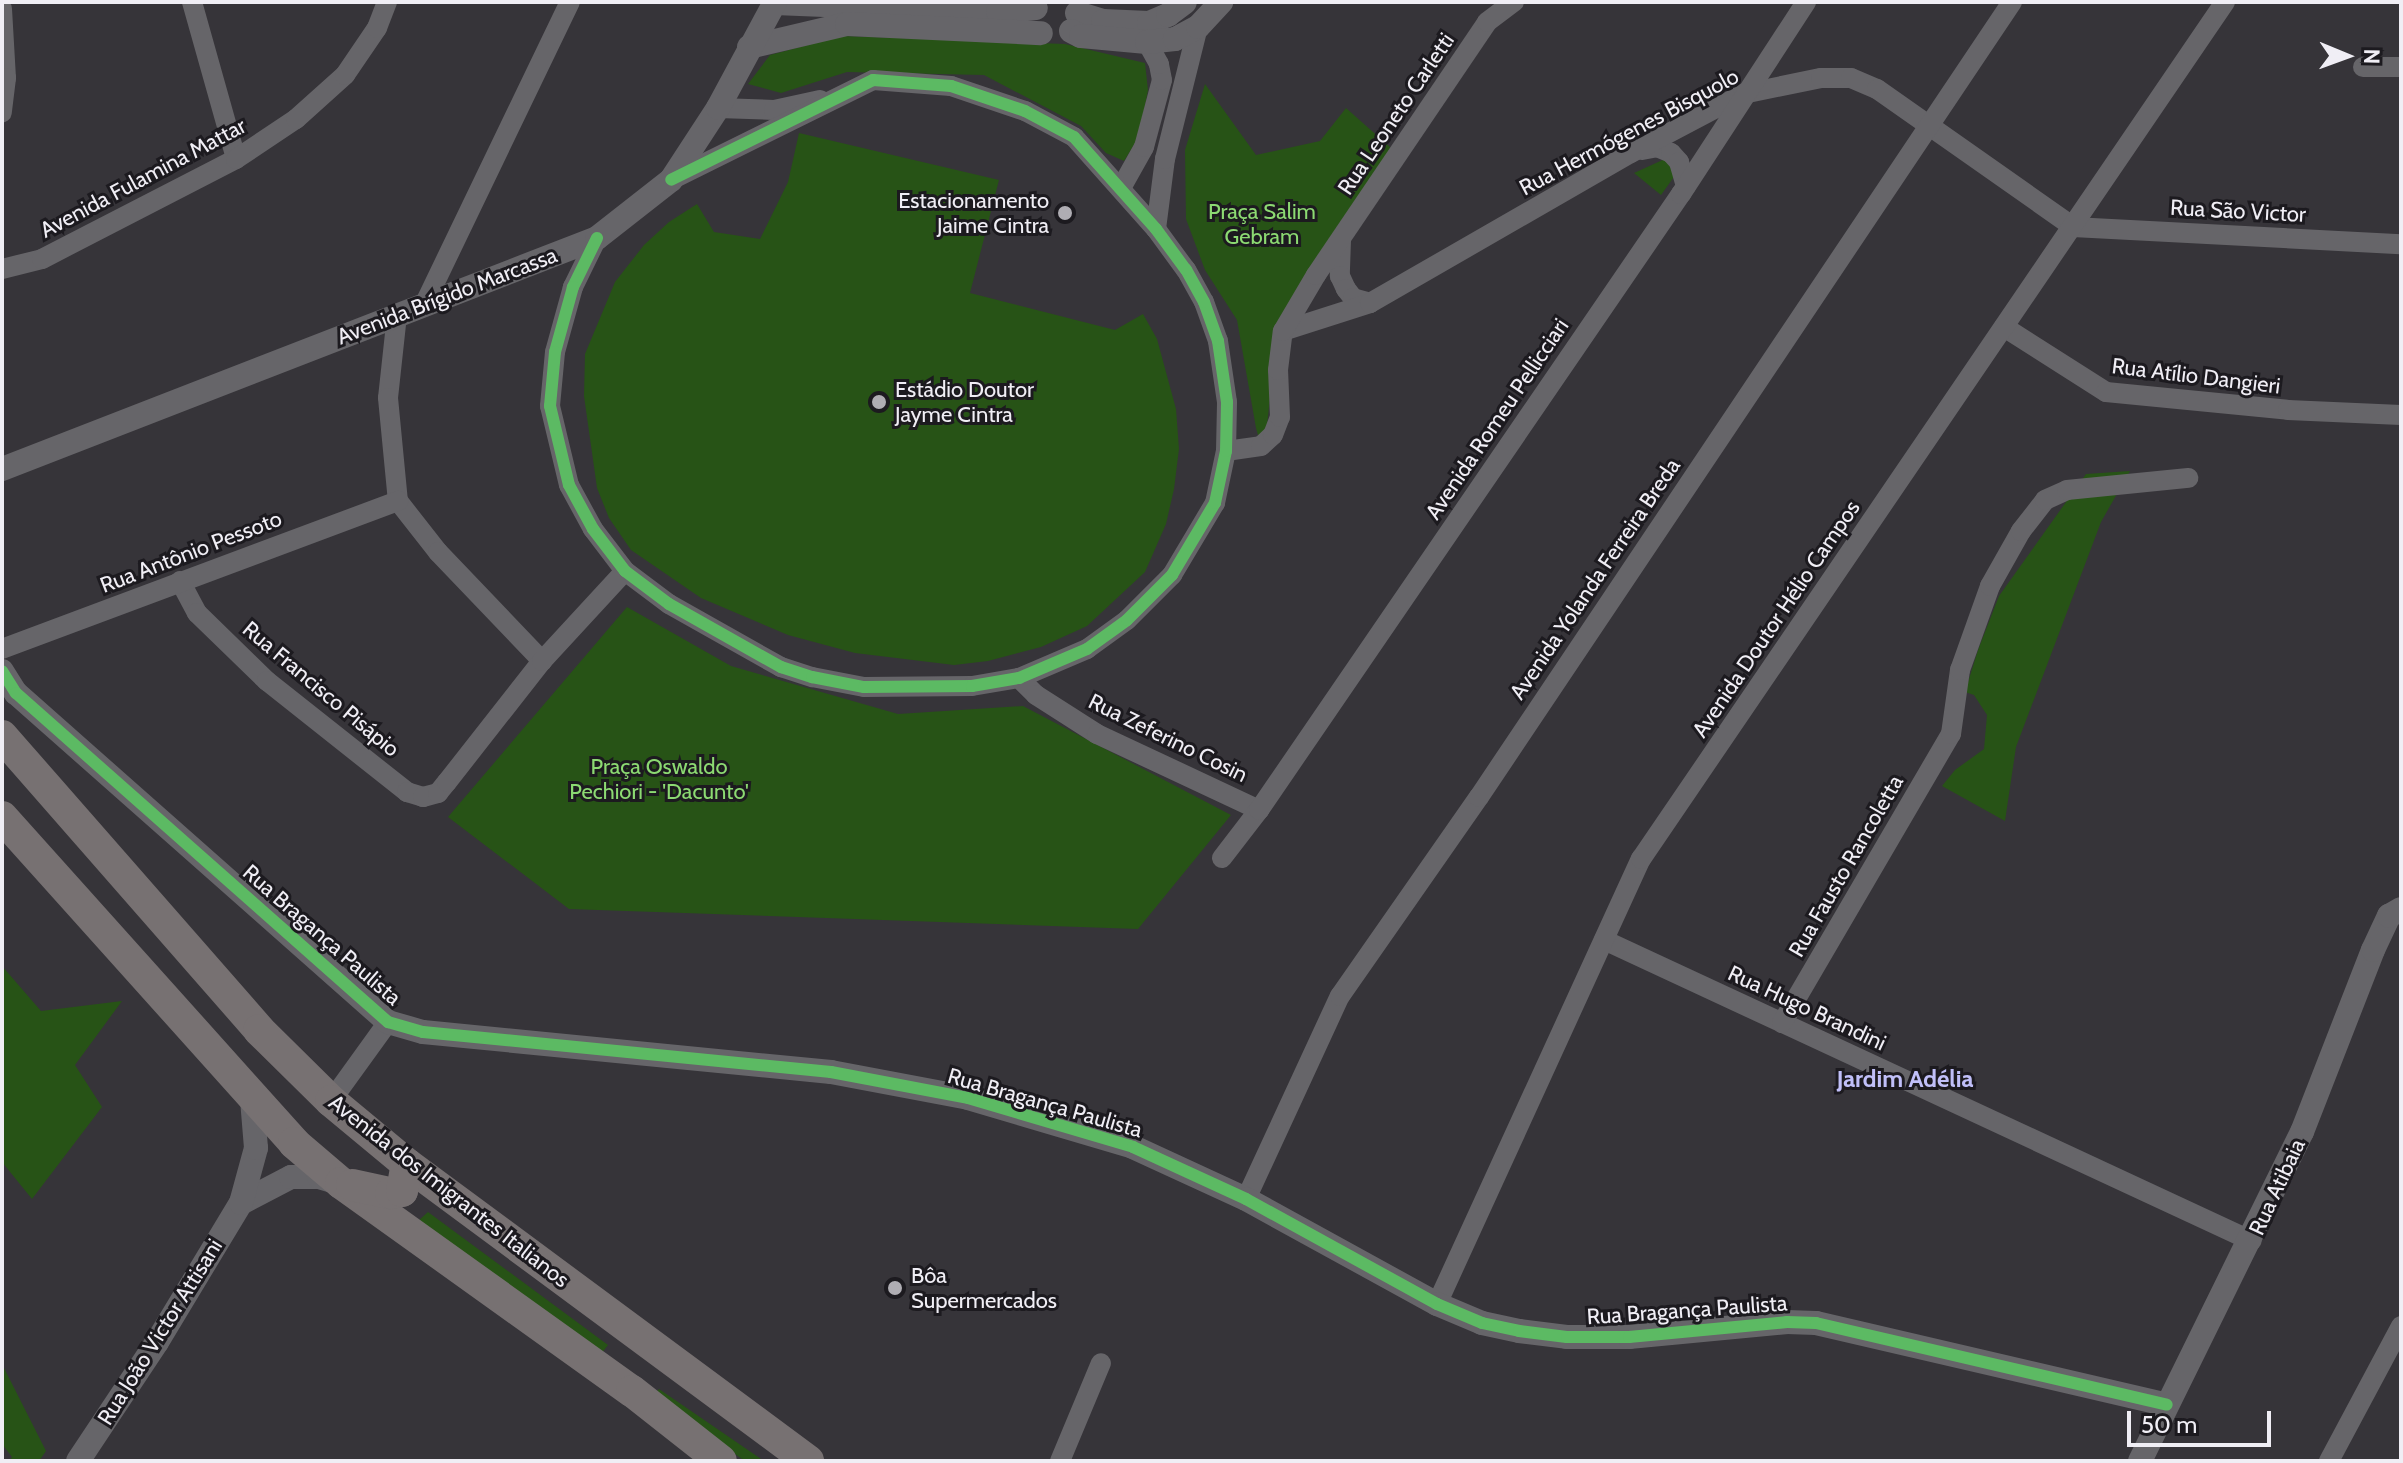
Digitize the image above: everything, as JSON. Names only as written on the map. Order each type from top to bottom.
[{"type":"main road","name":"Avenida dos Imigrantes Italianos","points":[[2,736],[259,1030],[331,1101],[407,1164],[808,1461]]},
{"type":"main road","points":[[2,817],[294,1143],[341,1183],[632,1391],[721,1461]]},
{"type":"main road","points":[[341,1183],[397,1193],[405,1186],[407,1164]]},
{"type":"main road","points":[[632,1391],[637,1371],[650,1359],[663,1356]]},
{"type":"street","points":[[192,2],[236,159]]},
{"type":"street","name":"Avenida Fulamina Mattar","points":[[2,269],[42,259],[236,159],[296,119],[345,75],[377,28],[387,2]]},
{"type":"street","points":[[425,303],[570,2]]},
{"type":"street","points":[[775,2],[998,12],[1038,5],[1034,21],[1041,33]]},
{"type":"street","name":"Avenida Brígido Marcassa","points":[[7,463],[597,238],[671,180],[718,108],[775,2]]},
{"type":"street","points":[[1073,15],[1103,21],[1149,23],[1168,15],[1185,2]]},
{"type":"street","points":[[1073,15],[1081,36],[1147,42],[1175,39],[1198,27],[1221,2]]},
{"type":"street","name":"Rua Leoneto Carletti","points":[[1226,451],[1261,446],[1273,435],[1280,417],[1278,370],[1283,331],[1487,22],[1514,2]]},
{"type":"street","name":"Avenida Romeu Pellicciari","points":[[1222,858],[1259,810],[1686,186],[1743,94],[1806,2]]},
{"type":"street","name":"Avenida Yolanda Ferreira Breda","points":[[1246,1199],[1340,996],[2012,2]]},
{"type":"street","name":"Avenida Doutor Hélio Campos","points":[[1437,1304],[1641,859],[2225,2]]},
{"type":"street","points":[[2,9],[6,78],[2,113]]},
{"type":"street","points":[[749,47],[847,24],[1041,33],[1053,38],[1073,15]]},
{"type":"street","points":[[1156,229],[1165,159],[1198,27]]},
{"type":"street","points":[[1121,188],[1144,147],[1162,80],[1159,64],[1147,42]]},
{"type":"street","points":[[2363,67],[2401,67]]},
{"type":"street","name":"Rua Hermógenes Bisquolo","points":[[1283,331],[1370,303],[1631,153],[1743,94],[1821,78],[1851,78],[1877,89],[2073,227]]},
{"type":"street","points":[[597,238],[573,287],[555,352],[550,406],[569,485],[593,529],[625,571],[669,604],[781,667],[812,677],[864,687],[972,686],[1019,678],[1053,667],[1087,649],[1127,620],[1164,583],[1195,542],[1215,503],[1226,451],[1227,402],[1211,321],[1186,270],[1156,229],[1074,137],[1025,111],[951,86],[873,80],[671,180]]},
{"type":"street","points":[[718,108],[774,110],[836,96]]},
{"type":"street","points":[[1631,153],[1657,147],[1671,153],[1679,162],[1686,186]]},
{"type":"street","name":"Rua São Victor","points":[[2073,227],[2401,244]]},
{"type":"street","points":[[1341,240],[1340,276],[1353,298],[1370,303]]},
{"type":"street","points":[[397,315],[388,398],[398,501],[438,552],[542,661],[625,571]]},
{"type":"street","name":"Rua Atílio Dangieri","points":[[2004,327],[2106,392],[2288,410],[2401,415]]},
{"type":"street","name":"Rua Fausto Rancoletta","points":[[1782,1023],[1951,734],[1960,670],[1990,586],[2021,531],[2045,500],[2067,490],[2188,478]]},
{"type":"street","name":"Rua Antônio Pessoto","points":[[2,649],[398,501]]},
{"type":"street","name":"Rua Francisco Pisápio","points":[[180,581],[197,613],[267,681],[407,792],[423,797],[438,793],[542,661]]},
{"type":"street","name":"Rua Bragança Paulista","points":[[2,671],[16,693],[388,1022],[423,1032],[831,1072],[968,1098],[1133,1147],[1246,1199],[1437,1304],[1482,1323],[1567,1337],[1629,1337],[1787,1322],[1816,1323],[2167,1405]]},
{"type":"street","name":"Rua Zeferino Cosin","points":[[1019,678],[1036,695],[1097,734],[1259,810]]},
{"type":"street","name":"Rua Atibaia","points":[[2142,1458],[2252,1241],[2302,1132],[2389,916],[2401,909]]},
{"type":"street","name":"Rua Hugo Brandini","points":[[1604,940],[2252,1241]]},
{"type":"street","points":[[331,1101],[388,1022]]},
{"type":"street","name":"Rua João Victor Attisani","points":[[78,1461],[157,1342],[241,1203],[256,1148],[252,1099]]},
{"type":"street","points":[[241,1203],[291,1177],[319,1177],[341,1183]]},
{"type":"street","points":[[2329,1461],[2401,1326]]},
{"type":"street","points":[[1060,1461],[1101,1363]]},
{"type":"green space","points":[[842,36],[1065,44],[1145,63],[1148,90],[1139,137],[1124,161],[1106,153],[1081,126],[984,75],[847,72],[781,93],[748,84],[770,55]]},
{"type":"green space","name":"Praça Salim Gebram","points":[[1205,84],[1256,155],[1320,141],[1346,108],[1391,148],[1277,331],[1266,435],[1258,435],[1256,428],[1237,320],[1205,270],[1186,219],[1185,150]]},
{"type":"green space","name":"Estádio Doutor Jayme Cintra","points":[[799,133],[999,180],[970,293],[1115,330],[1143,314],[1157,339],[1176,409],[1179,449],[1174,489],[1166,524],[1145,572],[1087,626],[1041,647],[988,661],[954,665],[855,653],[788,635],[701,598],[631,550],[609,518],[597,488],[584,396],[585,354],[615,282],[644,245],[669,222],[697,204],[714,232],[760,239],[788,182]]},
{"type":"green space","points":[[1667,158],[1676,174],[1661,195],[1634,173]]},
{"type":"green space","points":[[2130,471],[2101,522],[2016,747],[2005,821],[1942,786],[1955,770],[1984,749],[1987,715],[1974,695],[1965,692],[1978,650],[1999,596],[2086,474]]},
{"type":"green space","name":"Praça Oswaldo Pechiori - 'Dacunto'","points":[[627,607],[731,666],[898,714],[1023,706],[1231,815],[1138,929],[569,909],[448,817]]},
{"type":"green space","points":[[2,966],[41,1011],[122,1001],[75,1065],[102,1107],[32,1199],[2,1162]]},
{"type":"green space","points":[[428,1212],[608,1345],[601,1354],[417,1222]]},
{"type":"green space","points":[[2,1364],[46,1451],[39,1461],[9,1461],[12,1457],[2,1444]]},
{"type":"green space","points":[[659,1389],[764,1461],[745,1461],[652,1396]]},
{"type":"cycle path","points":[[597,238],[573,287],[555,352],[550,406],[569,485],[593,529],[625,571],[669,604],[781,667],[812,677],[864,687],[972,686],[1019,678],[1087,649],[1127,620],[1172,575],[1215,503],[1226,451],[1227,402],[1218,341],[1204,302],[1186,270],[1156,229],[1074,137],[1025,111],[951,86],[873,80],[671,180]]},
{"type":"cycle path","points":[[2,671],[16,693],[388,1022],[423,1032],[831,1072],[968,1098],[1133,1147],[1246,1199],[1437,1304],[1482,1323],[1519,1331],[1567,1337],[1629,1337],[1787,1322],[1816,1323],[2167,1405]]},
{"type":"place","name":"Estacionamento Jaime Cintra","points":[[1065,213]]},
{"type":"place","name":"Estádio Doutor Jayme Cintra","points":[[879,402]]},
{"type":"place","name":"Bôa Supermercados","points":[[895,1288]]},
{"type":"district","name":"Jardim Adélia","points":[[1905,1079]]}]
